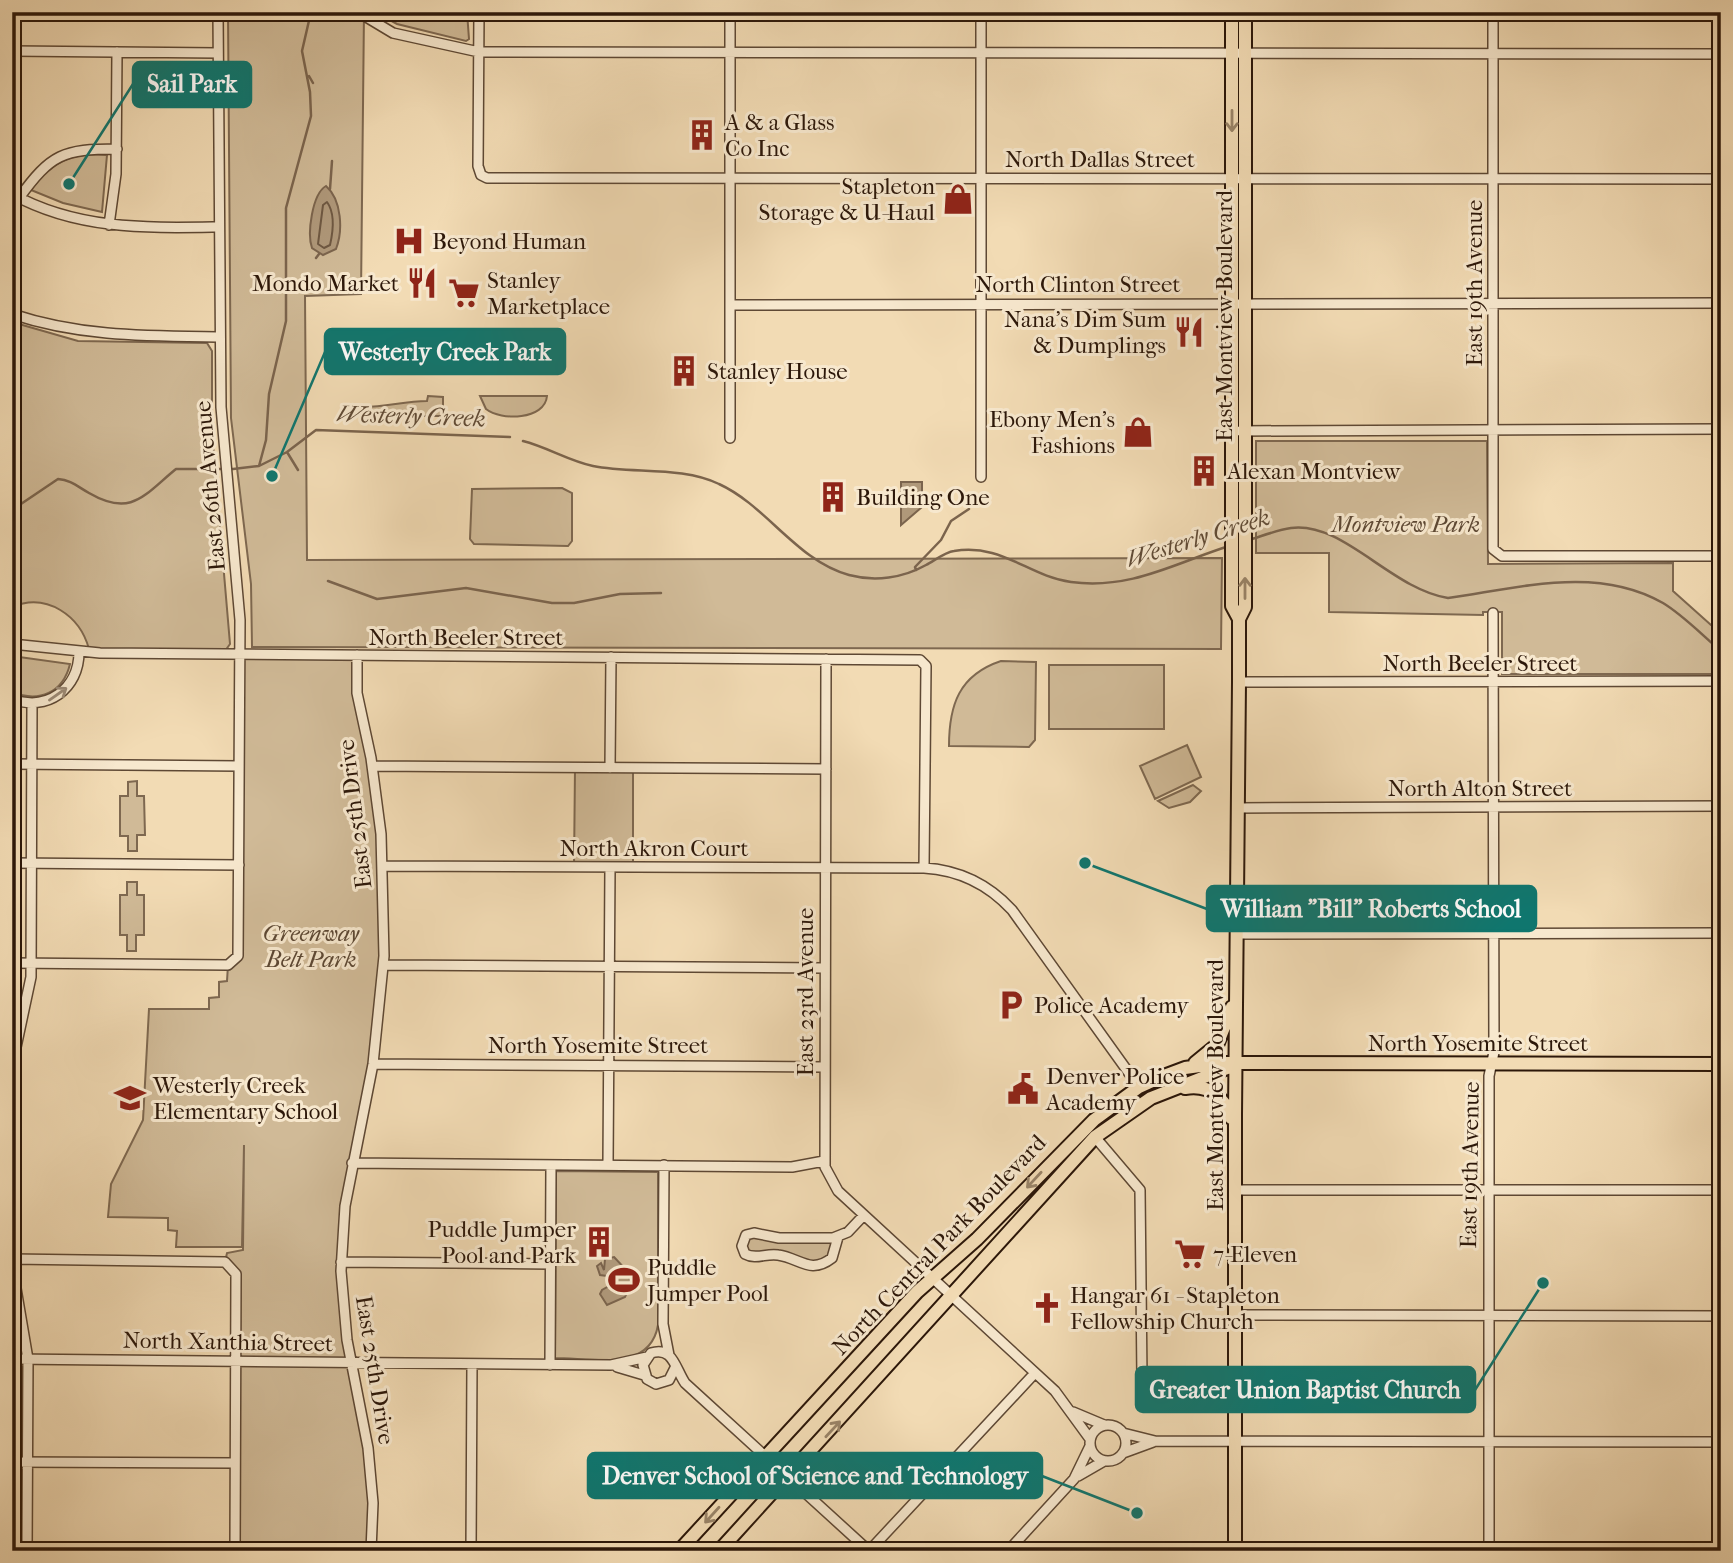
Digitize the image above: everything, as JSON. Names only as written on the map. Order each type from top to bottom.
[{"type":"main road","name":"East Montview Boulevard","points":[[1232,12],[1238,52],[1239,178],[1238,531],[1232,559],[1232,606],[1239,619]]},
{"type":"main road","name":"East Montview Boulevard","points":[[1238,52],[1245,12]]},
{"type":"main road","name":"East Montview Boulevard","points":[[1235,1551],[1235,996],[1239,619],[1245,607],[1245,556],[1238,531]]},
{"type":"main road","points":[[1185,1068],[1203,1059],[1217,1045],[1235,996]]},
{"type":"main road","name":"North Central Park Boulevard","points":[[679,1551],[917,1292],[933,1281],[1067,1144],[1105,1111],[1139,1087],[1185,1068],[1220,1063],[1235,1065]]},
{"type":"main road","name":"North Yosemite Street","points":[[1235,1065],[1721,1064]]},
{"type":"main road","name":"North Central Park Boulevard","points":[[719,1551],[1095,1138],[1124,1114],[1164,1091],[1235,1065]]},
{"type":"main road","points":[[1164,1091],[1193,1087],[1215,1092],[1227,1106],[1235,1130]]},
{"type":"street","name":"East 26th Avenue","points":[[32,964],[228,965],[238,956],[240,655],[223,444],[218,227],[218,12]]},
{"type":"street","points":[[358,12],[393,33],[479,52],[1721,54]]},
{"type":"street","points":[[479,12],[479,52]]},
{"type":"street","points":[[730,12],[730,438]]},
{"type":"street","points":[[981,12],[981,477]]},
{"type":"street","name":"East 19th Avenue","points":[[1493,12],[1493,549],[1496,554],[1721,556]]},
{"type":"street","points":[[12,51],[218,53]]},
{"type":"street","points":[[109,225],[117,149],[117,52]]},
{"type":"street","name":"North Dallas Street","points":[[479,52],[481,175],[490,179],[1721,178]]},
{"type":"street","points":[[117,149],[80,149],[58,156],[39,170],[16,196],[68,217],[109,225],[218,227]]},
{"type":"street","name":"North Clinton Street","points":[[730,305],[1721,303]]},
{"type":"street","points":[[12,314],[47,325],[106,335],[220,337]]},
{"type":"street","points":[[1239,431],[1721,429]]},
{"type":"street","name":"East 19th Avenue","points":[[1489,1551],[1493,613]]},
{"type":"street","name":"North Beeler Street","points":[[12,644],[79,652],[240,655],[920,660],[926,666],[924,868]]},
{"type":"street","points":[[12,699],[32,704],[43,703],[65,690],[79,665],[79,652]]},
{"type":"street","name":"East 25th Drive","points":[[357,655],[357,693],[372,766],[383,866],[383,965],[373,1064],[352,1163],[341,1262],[351,1363],[369,1448],[373,1503],[371,1551]]},
{"type":"street","points":[[610,768],[611,657]]},
{"type":"street","name":"East 23rd Avenue","points":[[827,659],[824,1161],[835,1188],[1035,1373],[1072,1411]]},
{"type":"street","name":"North Beeler Street","points":[[1239,682],[1721,681]]},
{"type":"street","points":[[13,1064],[32,964],[32,704]]},
{"type":"street","points":[[12,764],[239,766]]},
{"type":"street","points":[[372,766],[826,769]]},
{"type":"street","name":"North Alton Street","points":[[1239,808],[1721,806]]},
{"type":"street","points":[[12,863],[239,865]]},
{"type":"street","name":"North Akron Court","points":[[383,866],[924,868],[961,875],[1002,900],[1139,1087]]},
{"type":"street","points":[[608,1165],[610,867]]},
{"type":"street","points":[[1237,934],[1721,933]]},
{"type":"street","points":[[12,964],[32,964]]},
{"type":"street","points":[[383,965],[824,968]]},
{"type":"street","name":"North Yosemite Street","points":[[373,1064],[824,1067]]},
{"type":"street","points":[[1095,1138],[1140,1190],[1142,1378],[1235,1378]]},
{"type":"street","points":[[352,1163],[792,1167],[824,1161]]},
{"type":"street","points":[[550,1365],[551,1164]]},
{"type":"street","points":[[664,1165],[663,1324],[669,1355],[675,1368],[685,1383],[869,1551],[1035,1373]]},
{"type":"street","points":[[1235,1190],[1721,1190]]},
{"type":"street","points":[[838,1237],[779,1238],[754,1233],[746,1236],[741,1246],[745,1254],[752,1257],[777,1254],[804,1266],[813,1266],[832,1258],[838,1237],[864,1215]]},
{"type":"street","points":[[12,1259],[187,1259],[225,1262],[232,1266],[236,1274],[235,1551]]},
{"type":"street","points":[[341,1262],[550,1264]]},
{"type":"street","points":[[12,1265],[28,1359],[27,1551]]},
{"type":"street","points":[[1235,1315],[1721,1316]]},
{"type":"street","points":[[663,1324],[643,1366],[644,1375],[651,1382],[665,1383],[700,1396]]},
{"type":"street","points":[[649,1355],[660,1351],[669,1355]]},
{"type":"street","name":"North Xanthia Street","points":[[611,1366],[649,1355]]},
{"type":"street","name":"North Xanthia Street","points":[[12,1359],[611,1366],[644,1375]]},
{"type":"street","points":[[471,1551],[472,1364]]},
{"type":"street","points":[[665,1383],[673,1377],[675,1368]]},
{"type":"street","points":[[1072,1411],[1104,1425]]},
{"type":"street","points":[[1072,1411],[1090,1443],[1092,1453],[1104,1461]]},
{"type":"street","points":[[1074,1479],[1098,1427],[1104,1425],[1155,1441],[1721,1442]]},
{"type":"street","points":[[1123,1433],[1126,1440],[1123,1453]]},
{"type":"street","points":[[1008,1551],[1074,1479],[1104,1461],[1111,1461],[1123,1453],[1155,1441]]},
{"type":"street","points":[[12,1462],[235,1463]]},
{"type":"green space","points":[[228,12],[364,12],[361,294],[305,296],[307,560],[1222,558],[1221,649],[252,647],[251,584],[231,418]]},
{"type":"green space","points":[[375,12],[467,12],[469,39],[466,41],[397,24]]},
{"type":"green space","points":[[83,155],[107,155],[102,212],[63,203],[31,190],[46,172],[63,160]]},
{"type":"green space","points":[[12,322],[78,341],[207,343],[212,351],[212,433],[230,644],[225,651],[89,649],[78,626],[60,610],[38,603],[12,607]]},
{"type":"green space","points":[[428,396],[443,397],[443,416],[364,416],[364,407],[427,401]]},
{"type":"green space","points":[[480,396],[547,396],[539,410],[531,414],[511,416],[486,409]]},
{"type":"green space","name":"Montview Park","points":[[1256,441],[1487,441],[1488,564],[1673,563],[1673,591],[1711,625],[1721,625],[1721,674],[1502,674],[1502,612],[1483,612],[1483,615],[1329,612],[1329,553],[1256,553]]},
{"type":"green space","points":[[562,488],[572,493],[572,541],[568,546],[474,544],[470,539],[472,489]]},
{"type":"green space","name":"Greenway Belt Park","points":[[240,655],[357,655],[357,686],[377,802],[381,1001],[345,1206],[344,1314],[368,1448],[371,1551],[235,1551],[236,1274],[225,1262],[227,1253],[243,1250],[244,1145],[242,1247],[176,1247],[177,1231],[168,1230],[168,1218],[108,1217],[111,1184],[143,1120],[149,1009],[209,1009],[209,998],[219,997],[219,982],[227,981],[228,965],[235,962]]},
{"type":"green space","points":[[12,656],[70,664],[67,674],[56,689],[40,696],[22,695],[12,692]]},
{"type":"green space","points":[[1001,661],[1036,662],[1035,740],[1029,747],[949,746],[951,717],[959,693],[975,674]]},
{"type":"green space","points":[[1049,665],[1164,665],[1164,729],[1049,729]]},
{"type":"green space","points":[[1187,745],[1201,777],[1155,799],[1140,766]]},
{"type":"green space","points":[[575,768],[633,768],[633,867],[574,867]]},
{"type":"green space","points":[[137,781],[137,796],[144,796],[145,835],[137,835],[137,851],[128,851],[128,836],[120,836],[120,796],[128,796],[128,782]]},
{"type":"green space","points":[[1193,785],[1201,791],[1190,802],[1169,808],[1158,801]]},
{"type":"green space","points":[[127,882],[137,882],[137,895],[144,895],[144,935],[136,935],[136,951],[127,951],[127,935],[120,935],[120,895],[127,895]]},
{"type":"green space","points":[[556,1171],[658,1172],[658,1325],[653,1340],[644,1350],[632,1357],[617,1360],[555,1358]]},
{"type":"green space","points":[[750,1236],[833,1242],[829,1255],[820,1262],[749,1254],[744,1242]]},
{"type":"water","points":[[326,186],[338,207],[340,234],[336,249],[323,255],[312,248],[310,234],[314,205]]},
{"type":"water","points":[[901,482],[922,482],[922,507],[901,525]]},
{"type":"water","name":"Puddle Jumper Pool","points":[[614,1257],[628,1272],[631,1284],[625,1297],[607,1305],[600,1294],[616,1282],[617,1277],[614,1272],[607,1276],[600,1275],[597,1266],[601,1263],[604,1270],[605,1259]]},
{"type":"waterway","points":[[259,466],[266,440],[269,394],[286,321],[286,208],[311,116],[310,92],[302,51],[311,12]]},
{"type":"waterway","points":[[309,76],[313,83]]},
{"type":"waterway","points":[[330,189],[332,161]]},
{"type":"waterway","points":[[316,258],[319,254]]},
{"type":"waterway","points":[[289,292],[294,283]]},
{"type":"waterway","name":"Westerly Creek","points":[[12,510],[58,479],[71,482],[104,500],[127,503],[146,494],[176,469],[259,466],[287,452],[316,430],[510,437]]},
{"type":"waterway","name":"Westerly Creek","points":[[523,441],[593,466],[705,478],[736,494],[814,558],[830,568],[859,577],[898,576],[951,552],[971,550],[1001,556],[1056,579],[1071,582],[1113,582],[1133,579],[1229,546]]},
{"type":"waterway","points":[[287,452],[298,470]]},
{"type":"waterway","points":[[916,570],[915,567],[941,540],[951,521],[969,509]]},
{"type":"waterway","name":"Westerly Creek","points":[[1249,540],[1291,528],[1310,529],[1348,545],[1407,582],[1448,598],[1557,582],[1585,582],[1638,591],[1663,603],[1721,651]]},
{"type":"waterway","points":[[328,581],[377,599],[466,588],[552,603],[574,603],[620,594],[661,593]]},
{"type":"place","name":"A & a Glass Co Inc","points":[[702,135]]},
{"type":"place","name":"Sail Park","points":[[69,184]]},
{"type":"place","name":"Stapleton Storage & U-Haul","points":[[958,199]]},
{"type":"place","name":"Beyond Human","points":[[409,241]]},
{"type":"place","name":"Mondo Market","points":[[422,283]]},
{"type":"place","name":"Stanley Marketplace","points":[[464,293]]},
{"type":"place","name":"Nana's Dim Sum & Dumplings","points":[[1189,332]]},
{"type":"place","name":"Stanley House","points":[[684,371]]},
{"type":"place","name":"Ebony Men's Fashions","points":[[1138,432]]},
{"type":"place","name":"Alexan Montview","points":[[1204,471]]},
{"type":"place","name":"Westerly Creek Park","points":[[272,476]]},
{"type":"place","name":"Building One","points":[[833,497]]},
{"type":"place","name":"William \"Bill\" Roberts School","points":[[1085,863]]},
{"type":"place","name":"Police Academy","points":[[1011,1005]]},
{"type":"place","name":"Denver Police Academy","points":[[1023,1089]]},
{"type":"place","name":"Westerly Creek Elementary School","points":[[130,1098]]},
{"type":"place","name":"Puddle Jumper Pool and Park","points":[[599,1242]]},
{"type":"place","name":"7-Eleven","points":[[1190,1254]]},
{"type":"place","name":"Puddle Jumper Pool","points":[[624,1280]]},
{"type":"place","name":"Greater Union Baptist Church","points":[[1543,1283]]},
{"type":"place","name":"Hangar 61 - Stapleton Fellowship Church","points":[[1047,1308]]},
{"type":"place","name":"Denver School of Science and Technology","points":[[1137,1513]]}]
